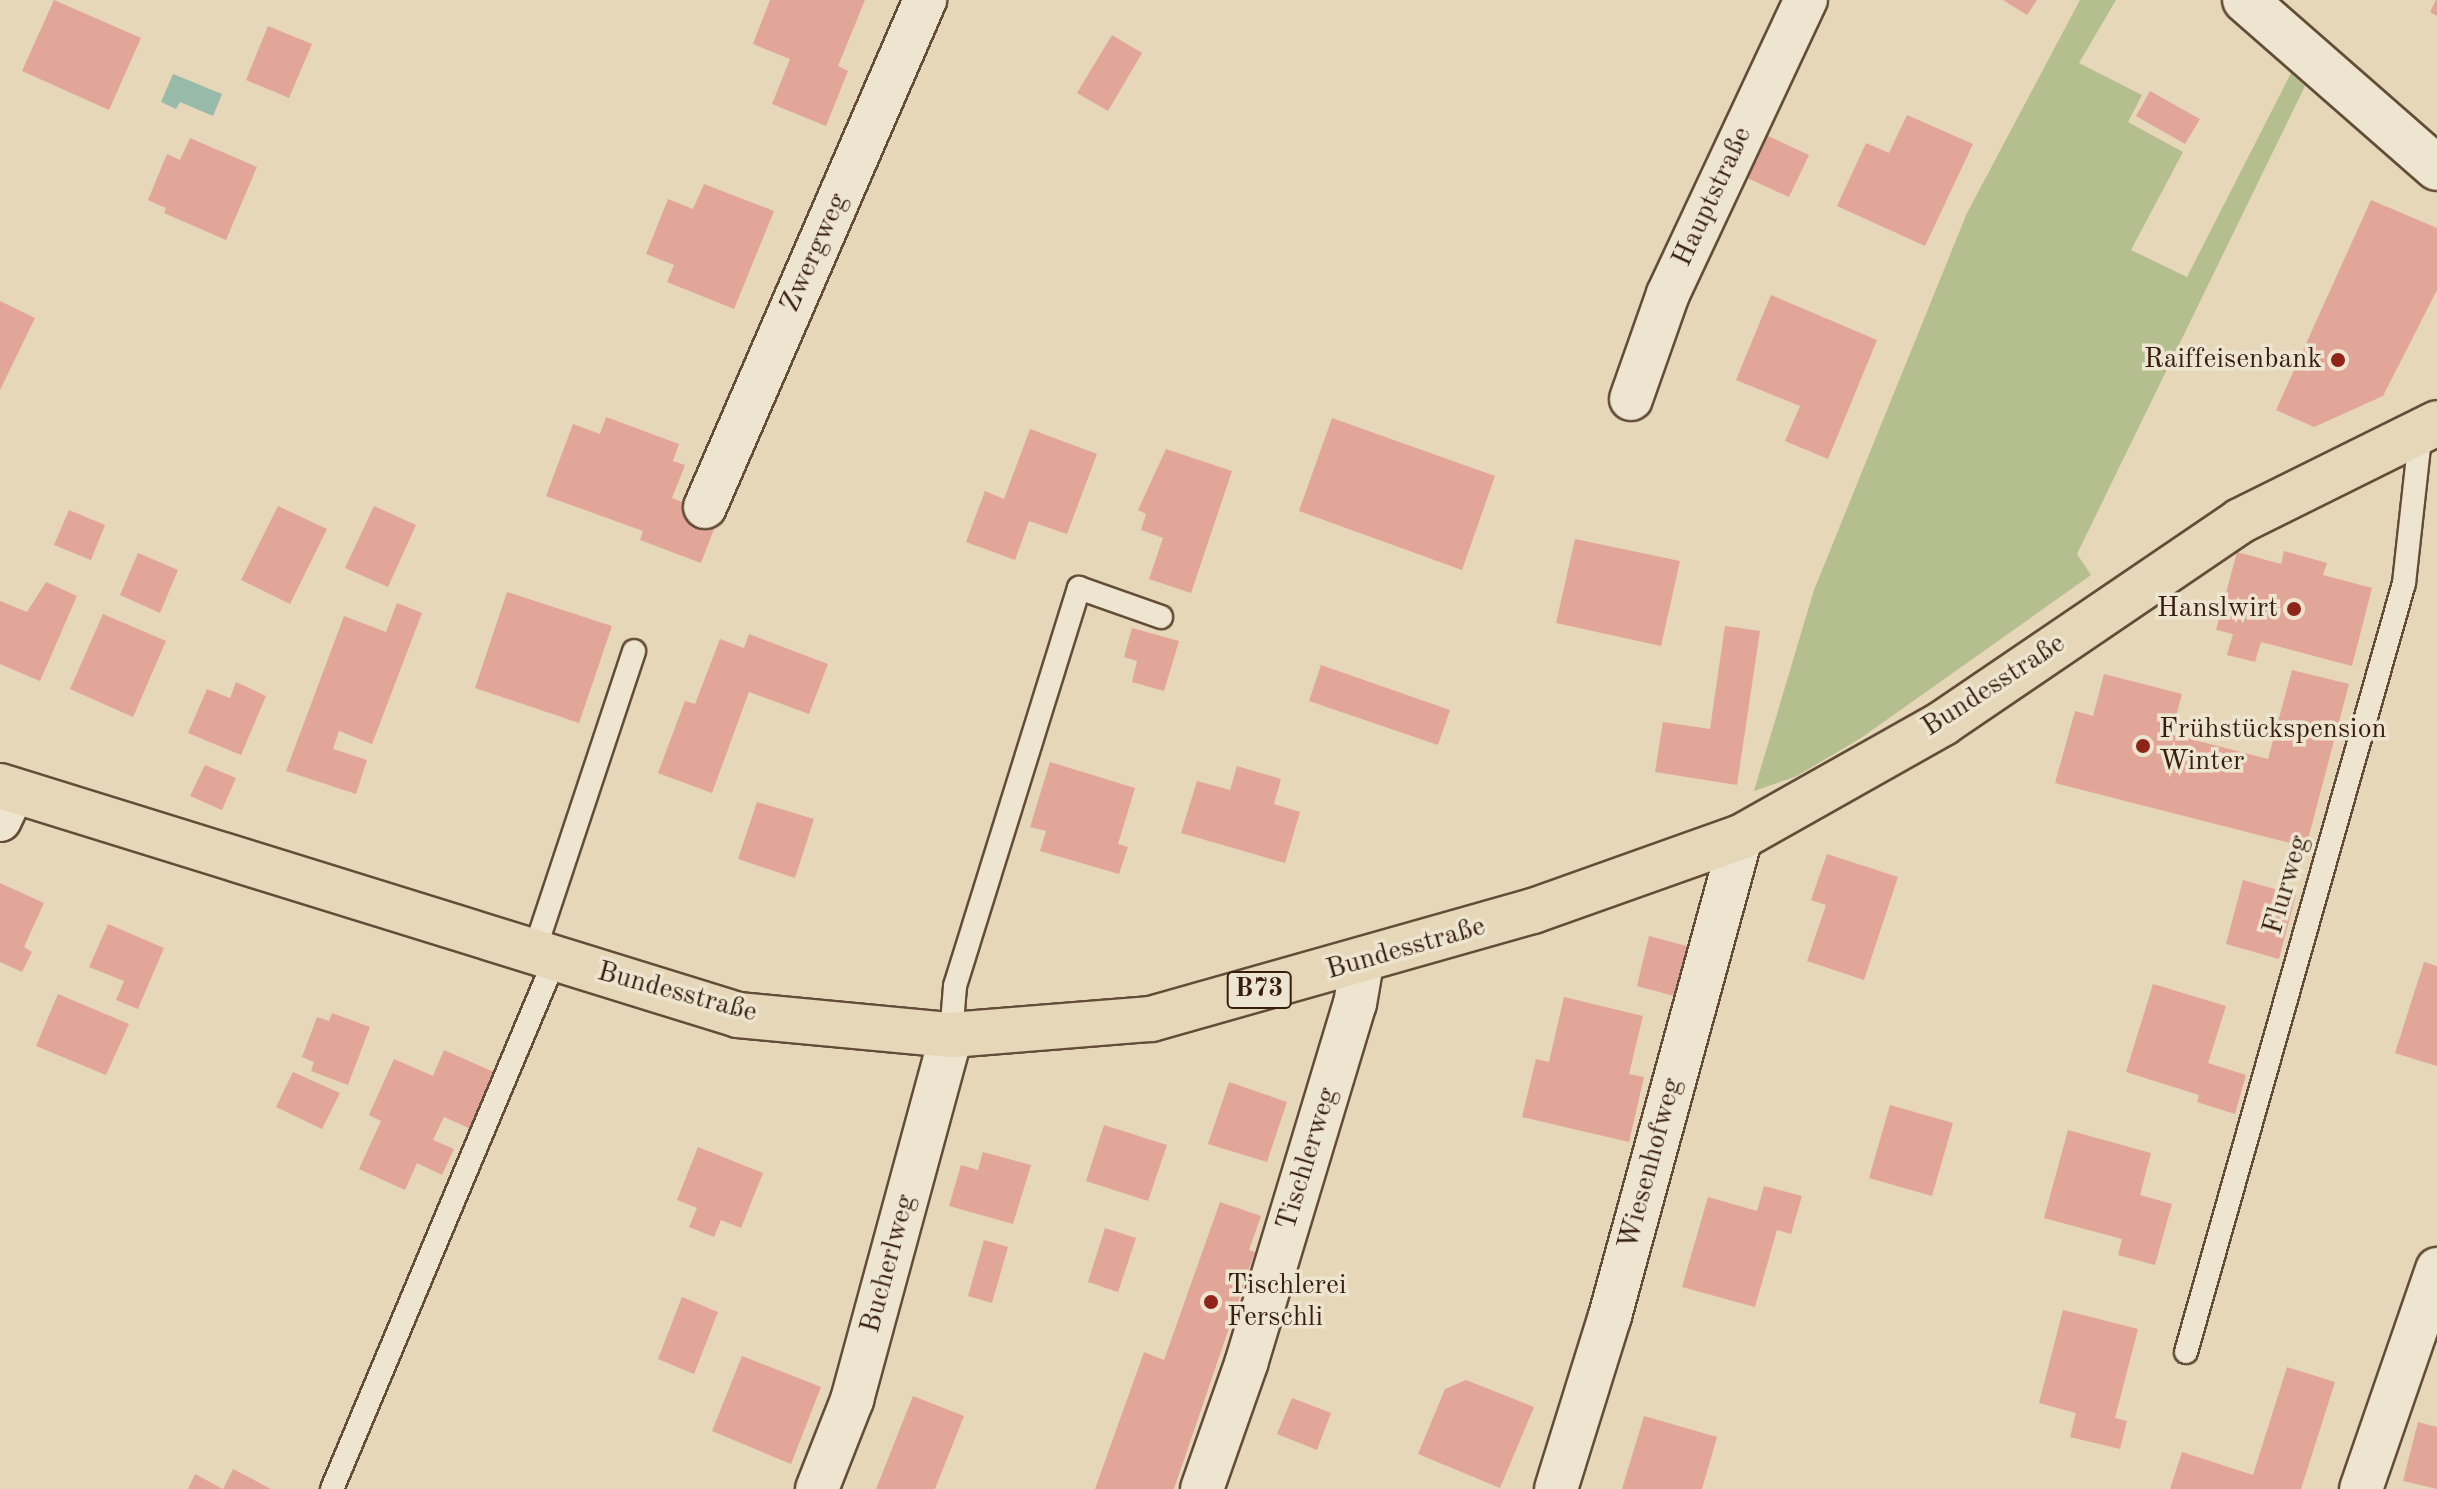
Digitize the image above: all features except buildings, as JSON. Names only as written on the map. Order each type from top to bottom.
[{"type":"main road","points":[[2269,9],[2437,168]]},
{"type":"main road","name":"Bundesstraße","points":[[4,800],[738,1015],[951,1035],[1151,1019],[1362,963],[1533,911],[1741,837],[1943,723],[2240,521],[2432,434]]},
{"type":"street","name":"Zwergweg","points":[[705,507],[925,0]]},
{"type":"street","name":"Hauptstraße","points":[[1631,399],[1668,294],[1806,0]]},
{"type":"street","name":"Wiesenhofweg","points":[[1556,1489],[1610,1316],[1741,837]]},
{"type":"street","name":"Tischlerweg","points":[[1202,1489],[1260,1319],[1355,1004],[1362,963]]},
{"type":"street","name":"Bucherlweg","points":[[817,1489],[852,1400],[951,1035]]},
{"type":"street","points":[[2361,1489],[2437,1269]]},
{"type":"lane","name":"Flurweg","points":[[2186,1352],[2404,583],[2432,434]]},
{"type":"lane","points":[[951,1035],[955,986],[1079,588],[1161,617]]},
{"type":"lane","points":[[332,1489],[544,956],[634,651]]},
{"type":"shaded area","points":[[2080,0],[2116,0],[2079,63],[2142,95],[2128,122],[2183,152],[2131,250],[2187,277],[2291,73],[2305,86],[2077,554],[2091,575],[1861,738],[1797,776],[1754,791],[1814,590],[1967,213]]},
{"type":"shaded area","points":[[173,74],[222,94],[213,116],[180,102],[176,109],[161,102]]},
{"type":"place","name":"Raiffeisenbank","points":[[2338,360]]},
{"type":"place","name":"Hanslwirt","points":[[2294,609]]},
{"type":"place","name":"Frühstückspension Winter","points":[[2143,746]]},
{"type":"place","name":"Tischlerei Ferschli","points":[[1211,1302]]}]
